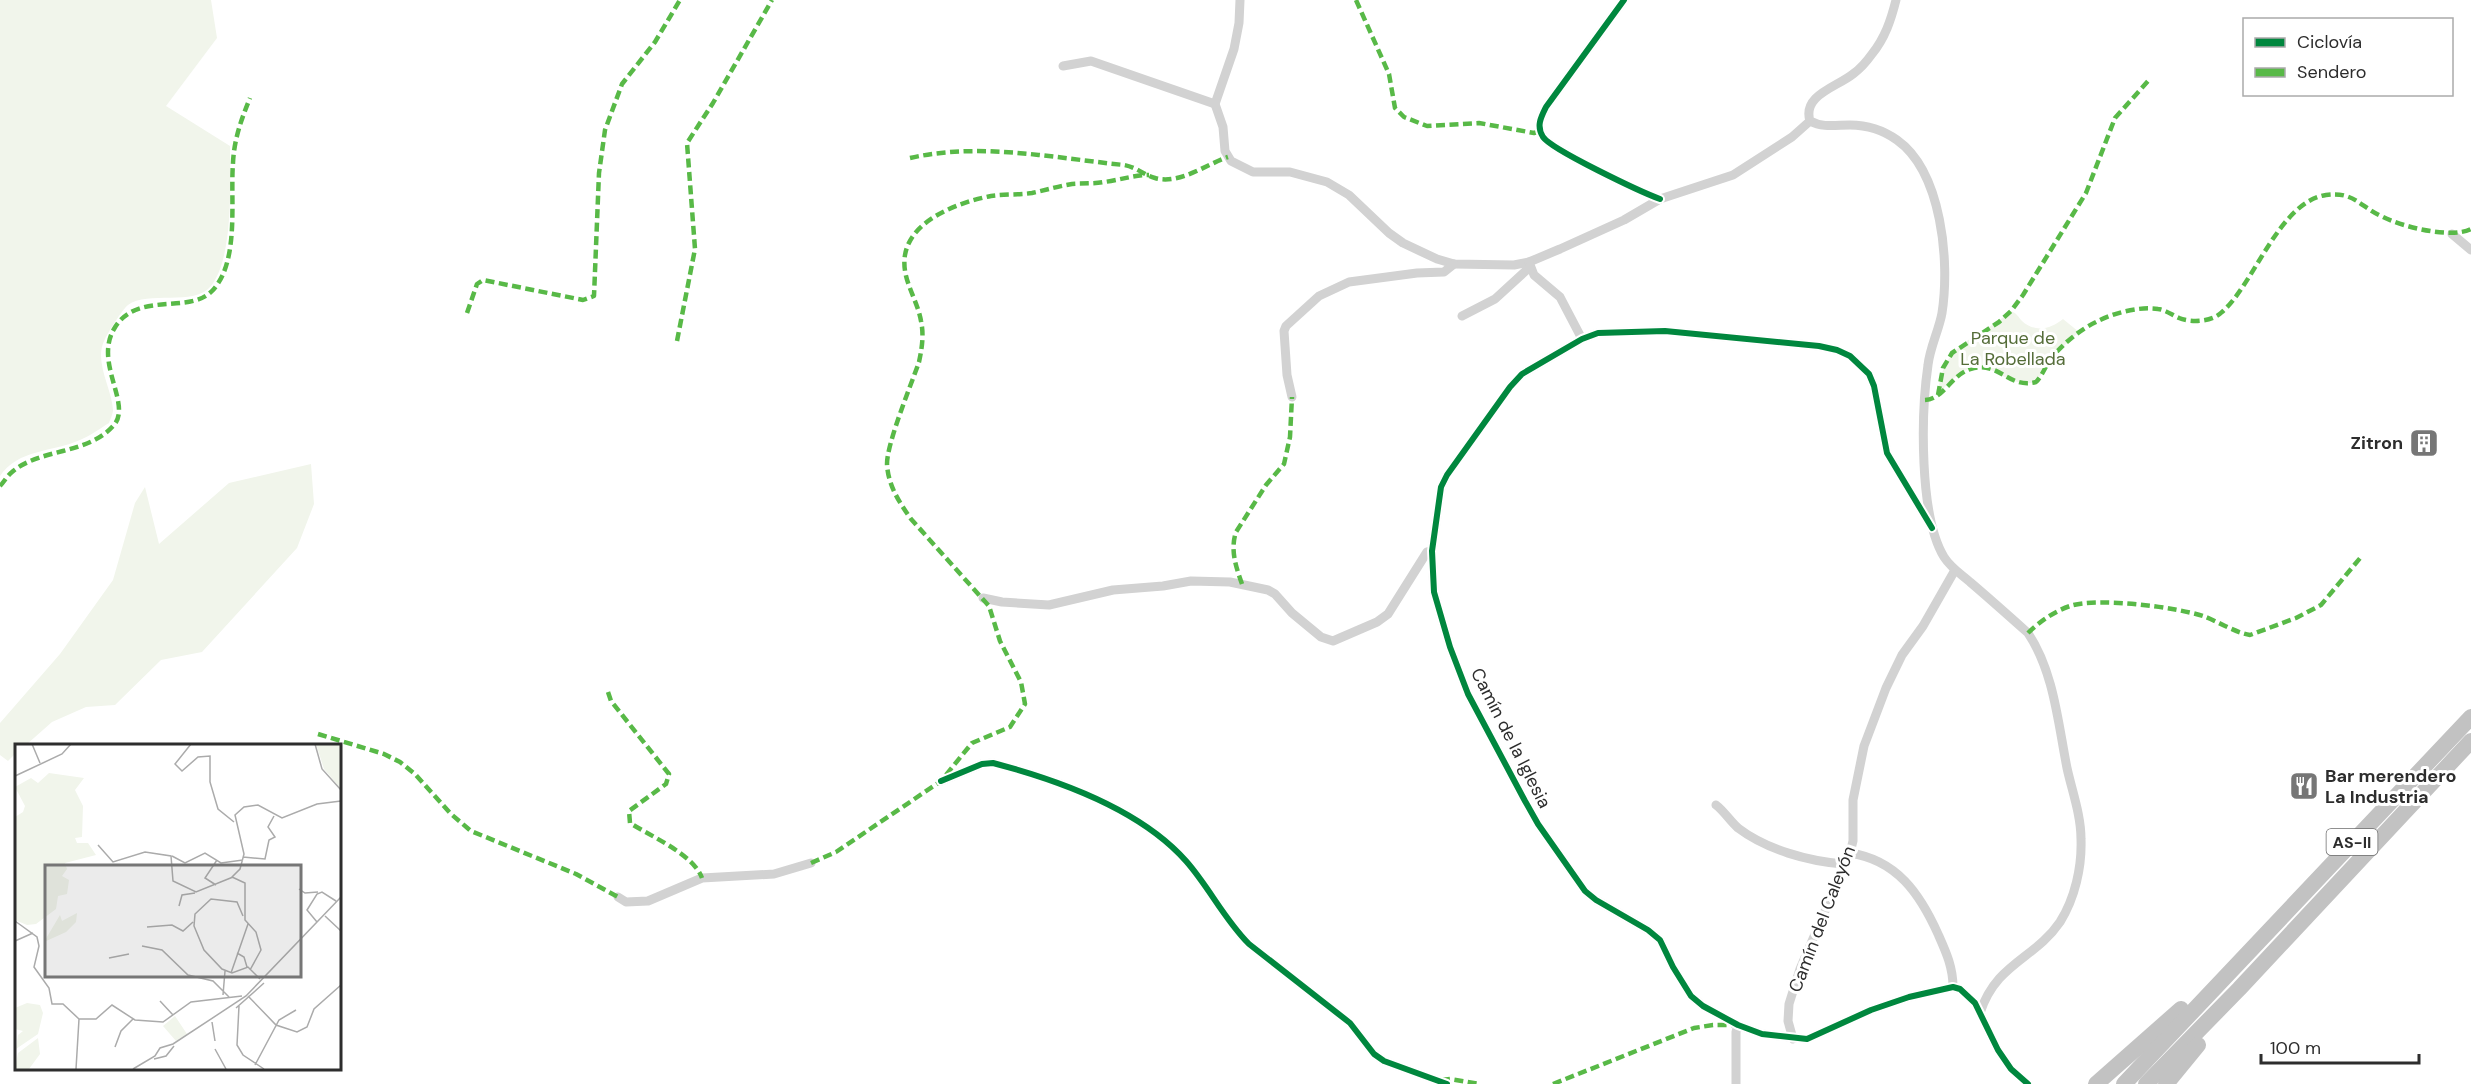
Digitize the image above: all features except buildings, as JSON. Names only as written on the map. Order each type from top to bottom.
[{"type":"highway","name":"AS-II","points":[[2124,1084],[2471,717]]},
{"type":"highway","name":"AS-II","points":[[2146,1084],[2239,989],[2471,741]]},
{"type":"highway","points":[[2096,1084],[2185,1005],[2233,967]]},
{"type":"highway","points":[[2166,1084],[2217,1022],[2239,989]]},
{"type":"street","points":[[1240,0],[1239,23],[1234,49],[1215,104],[1223,127],[1225,151],[1231,161],[1253,172],[1290,172],[1327,182],[1349,195],[1389,233],[1403,243],[1437,259],[1454,264],[1529,264]]},
{"type":"street","points":[[1624,0],[1546,106],[1540,117],[1540,131],[1553,147],[1660,199]]},
{"type":"street","points":[[1896,0],[1881,42],[1855,73],[1816,98],[1808,115],[1810,121],[1822,126],[1868,126],[1882,131],[1897,139],[1910,151],[1923,171],[1935,207],[1942,242],[1944,276],[1941,316],[1928,363],[1925,400],[1926,497],[1932,528],[1944,557],[1955,570],[2028,633],[2043,660],[2082,841],[2078,876],[2060,921],[2051,932],[1999,977],[1986,994],[1980,1013]]},
{"type":"street","points":[[1063,66],[1091,61],[1215,104]]},
{"type":"street","points":[[1462,316],[1495,299],[1529,264],[1624,220],[1660,199],[1733,175],[1792,137],[1810,121]]},
{"type":"street","points":[[2452,234],[2471,250]]},
{"type":"street","points":[[1292,397],[1287,375],[1284,331],[1286,326],[1319,296],[1333,288],[1355,281],[1444,272],[1454,264]]},
{"type":"street","points":[[1529,264],[1534,275],[1560,297],[1582,339]]},
{"type":"street","name":"Camín de la Iglesia","points":[[1932,528],[1887,453],[1874,386],[1869,374],[1850,356],[1819,346],[1665,331],[1598,333],[1582,339],[1522,374],[1447,475],[1441,487],[1432,551],[1434,592],[1450,647],[1468,694],[1538,824],[1586,891],[1596,900],[1648,930],[1660,940],[1691,996],[1703,1006],[1738,1025],[1761,1034],[1807,1039],[1871,1010],[1909,997],[1953,987]]},
{"type":"street","points":[[983,598],[1002,602],[1048,605],[1113,591],[1191,581],[1230,582],[1268,590],[1275,594],[1292,613],[1321,637],[1333,641],[1377,622],[1388,614],[1427,552],[1432,551]]},
{"type":"street","name":"Camín del Caleyón","points":[[1793,1039],[1788,1021],[1789,1004],[1800,969],[1843,864],[1850,853],[1853,841],[1853,800],[1864,746],[1886,688],[1902,655],[1923,626],[1955,570]]},
{"type":"street","points":[[941,781],[982,764],[993,763],[1065,786],[1131,818],[1161,838],[1185,859],[1235,930],[1249,944],[1350,1023],[1374,1054],[1384,1061],[1443,1082]]},
{"type":"street","points":[[1716,805],[1738,828],[1755,838],[1789,853],[1843,864]]},
{"type":"street","points":[[1850,853],[1877,861],[1900,876],[1916,892],[1926,907],[1951,964],[1953,987],[1960,989],[1968,996],[1980,1013],[1998,1050],[2011,1069],[2028,1084]]},
{"type":"street","points":[[618,897],[626,902],[648,901],[702,878],[774,874],[811,863]]},
{"type":"street","points":[[1737,1084],[1736,1032],[1738,1025]]},
{"type":"green space","points":[[0,0],[211,0],[217,38],[166,106],[230,146],[230,179],[229,218],[224,257],[211,286],[194,296],[147,299],[128,305],[105,339],[101,356],[113,410],[109,423],[70,444],[26,456],[7,467],[0,476]]},
{"type":"green space","name":"Parque de La Robellada","points":[[2011,311],[2032,327],[2048,327],[2063,319],[2079,332],[2053,356],[2036,382],[2022,383],[2010,380],[1980,367],[1969,369],[1955,378],[1938,395],[1946,363],[1954,352]]},
{"type":"green space","points":[[311,464],[314,504],[297,548],[202,652],[161,660],[115,705],[86,707],[52,722],[27,744],[15,744],[15,754],[8,761],[0,755],[0,723],[60,654],[113,580],[135,503],[145,487],[159,544],[229,483]]},
{"type":"marked path","points":[[467,313],[477,284],[483,280],[583,300],[594,296],[599,173],[605,130],[622,84],[655,42],[680,0]]},
{"type":"marked path","points":[[677,341],[695,249],[687,143],[713,103],[772,0]]},
{"type":"marked path","points":[[1356,0],[1389,74],[1395,108],[1404,117],[1427,126],[1479,123],[1534,133],[1540,131]]},
{"type":"marked path","points":[[1938,395],[1943,368],[1952,353],[1999,322],[2023,295],[2086,193],[2115,118],[2149,80]]},
{"type":"marked path","points":[[0,486],[23,464],[91,442],[114,425],[119,406],[110,369],[109,342],[114,329],[124,317],[135,310],[149,306],[190,302],[202,298],[212,291],[221,279],[227,264],[232,230],[235,146],[250,98]]},
{"type":"marked path","points":[[910,158],[963,151],[1017,153],[1124,165],[1151,177],[1174,179],[1228,157]]},
{"type":"marked path","points":[[811,863],[836,852],[941,781],[972,743],[1010,727],[1025,704],[1021,682],[1000,641],[989,606],[911,519],[898,500],[889,479],[887,464],[891,442],[919,362],[922,342],[919,313],[905,272],[905,255],[909,242],[917,231],[939,214],[979,199],[996,195],[1032,193],[1072,184],[1100,183],[1149,175]]},
{"type":"marked path","points":[[1925,400],[1932,399],[1959,375],[1974,368],[1991,369],[2019,382],[2036,382],[2048,362],[2062,346],[2090,325],[2118,313],[2143,308],[2164,310],[2184,320],[2213,318],[2234,299],[2281,227],[2309,201],[2326,195],[2343,195],[2383,217],[2414,228],[2452,233],[2471,229]]},
{"type":"marked path","points":[[1242,584],[1236,565],[1234,539],[1236,532],[1266,485],[1284,464],[1290,437],[1292,397]]},
{"type":"marked path","points":[[2028,633],[2064,608],[2099,602],[2136,604],[2190,613],[2250,635],[2296,618],[2321,605],[2361,557]]},
{"type":"marked path","points":[[608,692],[611,701],[669,774],[666,784],[629,811],[630,823],[681,854],[690,861],[702,878]]},
{"type":"marked path","points":[[318,734],[384,754],[400,762],[415,774],[451,814],[471,831],[576,874],[618,897]]},
{"type":"marked path","points":[[1553,1084],[1694,1028],[1734,1025]]},
{"type":"marked path","points":[[1441,1080],[1450,1079],[1480,1084]]},
{"type":"cycle path","points":[[1624,0],[1546,107],[1541,118],[1540,129],[1543,137],[1562,151],[1617,180],[1660,199]]},
{"type":"cycle path","points":[[1932,528],[1887,453],[1874,386],[1869,374],[1850,356],[1819,346],[1665,331],[1598,333],[1582,339],[1522,374],[1510,387],[1447,475],[1441,487],[1432,551],[1434,592],[1450,647],[1468,694],[1538,824],[1585,891],[1596,900],[1648,930],[1660,940],[1691,996],[1703,1006],[1738,1025],[1762,1034],[1807,1039],[1871,1010],[1909,997],[1953,987],[1960,989],[1975,1003],[1998,1050],[2011,1069],[2028,1084]]},
{"type":"cycle path","points":[[941,781],[982,764],[993,763],[1071,788],[1097,799],[1146,826],[1186,861],[1249,944],[1350,1023],[1374,1054],[1384,1061],[1447,1084]]},
{"type":"place","name":"Zitron","points":[[2424,443]]},
{"type":"place","name":"Bar merendero La Industria","points":[[2304,786]]}]
